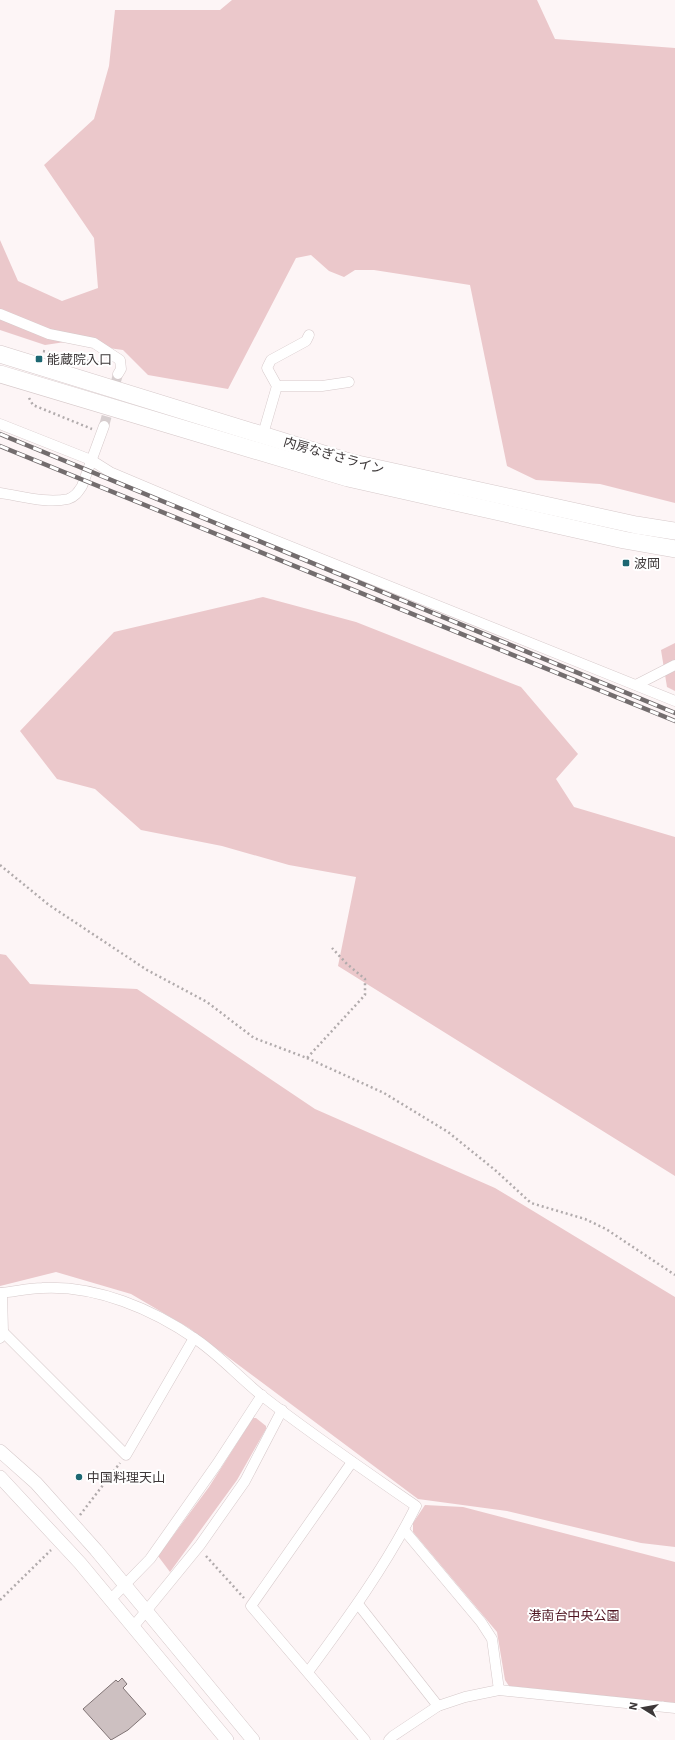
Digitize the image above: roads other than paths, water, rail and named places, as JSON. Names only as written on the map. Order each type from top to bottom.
[{"type":"highway","name":"内房なぎさライン","points":[[0,354],[353,463],[621,522],[675,530]]},
{"type":"highway","name":"内房なぎさライン","points":[[0,374],[348,478],[601,535],[675,549]]},
{"type":"street","points":[[0,314],[49,334],[94,343],[120,360],[119,371]]},
{"type":"street","points":[[263,434],[277,386],[267,368],[271,360],[306,341],[309,335]]},
{"type":"street","points":[[277,386],[322,386],[348,382]]},
{"type":"street","points":[[0,424],[91,460],[110,472],[212,515],[675,701]]},
{"type":"street","points":[[0,493],[45,500],[69,499],[76,495],[82,486],[103,429]]},
{"type":"street","points":[[636,685],[675,665]]},
{"type":"street","points":[[194,1338],[126,1455],[2,1335],[1,1293],[42,1288],[65,1288],[91,1292],[123,1301],[158,1316],[194,1338],[262,1395],[352,1462],[416,1506],[404,1530],[358,1604],[308,1672]]},
{"type":"street","points":[[110,1600],[150,1559],[217,1464],[262,1395]]},
{"type":"street","points":[[133,1627],[200,1544],[245,1480],[282,1410]]},
{"type":"street","points":[[0,1451],[36,1483],[96,1550],[253,1740]]},
{"type":"street","points":[[352,1462],[251,1606],[365,1740]]},
{"type":"street","points":[[0,1477],[80,1563],[227,1740]]},
{"type":"street","points":[[404,1530],[480,1622],[492,1639],[499,1690]]},
{"type":"street","points":[[358,1604],[438,1706]]},
{"type":"street","points":[[390,1740],[393,1736],[438,1706],[466,1697],[499,1690],[675,1708]]},
{"type":"tunnel","points":[[104,426],[118,374]]},
{"type":"railway","points":[[0,434],[675,713]]},
{"type":"railway","points":[[0,446],[675,721]]},
{"type":"place","name":"能蔵院入口","points":[[39,359]]},
{"type":"place","name":"波岡","points":[[626,563]]},
{"type":"place","name":"中国料理天山","points":[[79,1477]]},
{"type":"park label","name":"港南台中央公園","points":[[574,1615]]}]
